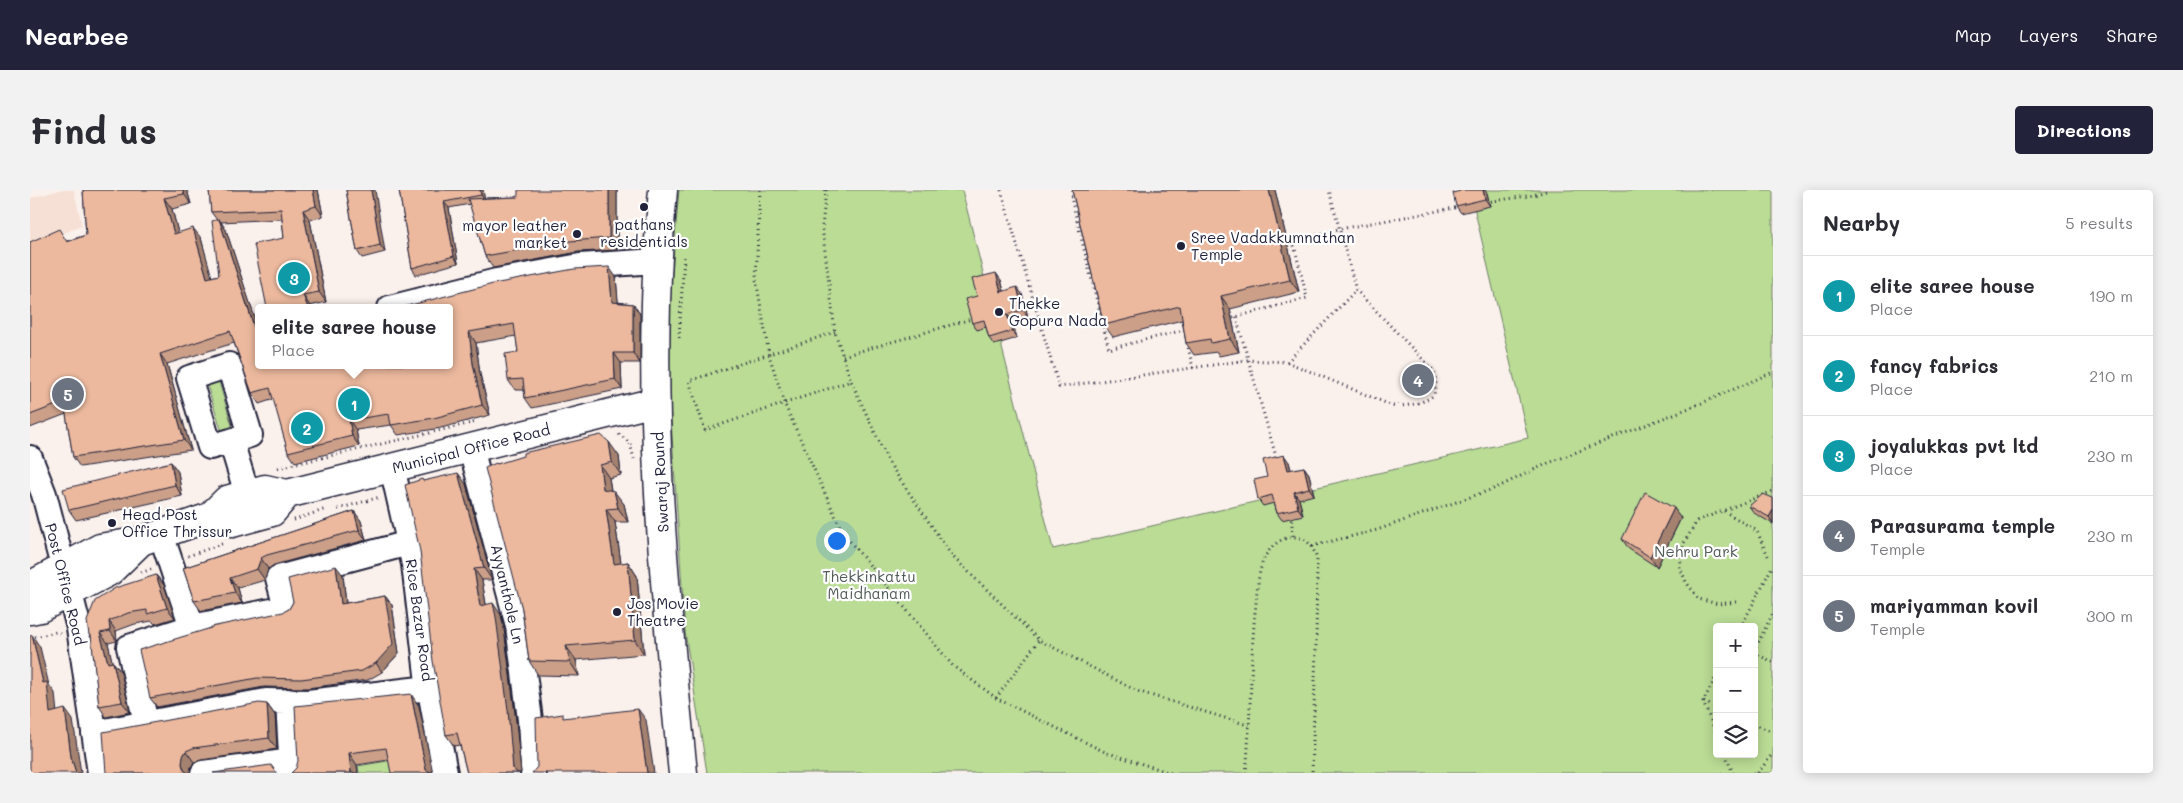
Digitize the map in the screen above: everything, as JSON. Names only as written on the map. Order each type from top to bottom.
[{"type":"main road","name":"Swaraj Round","points":[[663,190],[654,330],[655,402],[668,629],[683,773]]},
{"type":"main road","name":"Municipal Office Road","points":[[30,586],[110,571],[151,537],[210,517],[226,500],[265,489],[287,494],[655,402]]},
{"type":"main road","name":"Municipal Office Road","points":[[210,517],[232,522],[272,512],[287,494]]},
{"type":"main road","points":[[30,610],[40,608],[67,579]]},
{"type":"street","points":[[406,304],[497,281],[580,266],[657,261]]},
{"type":"street","points":[[231,441],[247,494]]},
{"type":"street","name":"Ayyanthole Ln","points":[[471,448],[518,626],[530,720],[532,773]]},
{"type":"street","name":"Post Office Road","points":[[30,458],[37,496],[67,579],[80,628],[100,773]]},
{"type":"street","name":"Rice Bazar Road","points":[[392,467],[414,564],[429,688],[445,773]]},
{"type":"street","points":[[151,537],[172,561],[192,627]]},
{"type":"street","points":[[146,723],[129,647],[192,627],[286,608],[278,578],[408,543]]},
{"type":"street","points":[[94,733],[266,701],[308,702],[429,688]]},
{"type":"street","points":[[204,773],[292,767],[288,701]]},
{"type":"path","points":[[760,190],[756,279],[769,354],[785,404],[843,533],[953,666],[996,698],[1105,752],[1170,773]]},
{"type":"path","points":[[826,190],[822,227],[835,332],[851,381],[889,463],[952,556],[1038,640],[1137,691],[1251,726]]},
{"type":"path","points":[[1001,190],[1059,387],[1246,360],[1287,362],[1394,406],[1407,406],[1426,401],[1434,395],[1436,382],[1434,371],[1356,290],[1329,190]]},
{"type":"path","points":[[1481,203],[1534,195],[1549,190]]},
{"type":"path","points":[[1080,195],[1071,198],[1109,349],[1193,328]]},
{"type":"path","points":[[1227,319],[1307,298],[1294,241],[1339,229],[1467,206]]},
{"type":"path","points":[[679,343],[684,256]]},
{"type":"path","points":[[1287,362],[1356,290]]},
{"type":"path","points":[[1017,307],[1034,302]]},
{"type":"path","points":[[843,356],[983,316]]},
{"type":"path","points":[[1236,317],[1246,360],[1278,464]]},
{"type":"path","points":[[1184,330],[1193,368]]},
{"type":"path","points":[[835,332],[689,381],[705,430],[851,381]]},
{"type":"path","points":[[1312,546],[1378,530],[1496,488],[1546,464],[1702,403],[1773,372]]},
{"type":"path","points":[[270,470],[484,420]]},
{"type":"path","points":[[617,433],[625,437],[630,443],[634,461]]},
{"type":"path","points":[[326,456],[327,460],[331,459]]},
{"type":"path","points":[[1736,602],[1718,604],[1699,599],[1686,582],[1680,567],[1684,543],[1697,521],[1773,492]]},
{"type":"path","points":[[338,509],[383,496]]},
{"type":"path","points":[[1289,509],[1293,536]]},
{"type":"path","points":[[1724,511],[1757,531],[1768,556]]},
{"type":"path","points":[[1246,773],[1251,726],[1253,635],[1262,562],[1275,543],[1293,536],[1304,539],[1312,546],[1317,560],[1312,773]]},
{"type":"path","points":[[137,575],[172,561]]},
{"type":"path","points":[[1743,623],[1773,564]]},
{"type":"path","points":[[1758,644],[1773,613]]},
{"type":"path","points":[[30,638],[50,633]]},
{"type":"path","points":[[996,698],[1038,640]]},
{"type":"path","points":[[1758,654],[1773,662]]},
{"type":"path","points":[[1703,702],[1713,683]]},
{"type":"path","points":[[1703,702],[1713,706]]},
{"type":"path","points":[[1703,702],[1713,726]]},
{"type":"path","points":[[1758,726],[1773,732]]},
{"type":"path","points":[[1758,773],[1773,753]]},
{"type":"path","points":[[1727,758],[1733,773]]},
{"type":"shaded area","points":[[60,190],[74,190],[82,226],[30,246],[30,198]]},
{"type":"green space","name":"Thekkinkattu Maidhanam","points":[[679,190],[962,190],[1053,549],[1528,438],[1470,190],[1773,190],[1773,773],[707,773],[685,632],[666,344]]},
{"type":"green space","points":[[219,382],[233,429],[222,432],[207,385]]},
{"type":"green space","points":[[393,760],[395,770],[438,762],[440,773],[359,773],[358,766]]},
{"type":"building","points":[[83,190],[183,190],[184,194],[164,198],[174,234],[193,228],[207,278],[219,275],[212,221],[219,219],[255,330],[255,369],[453,369],[453,304],[415,304],[493,284],[574,269],[609,267],[612,302],[633,304],[633,353],[614,353],[615,379],[525,398],[523,379],[508,380],[505,354],[518,352],[514,324],[469,332],[473,364],[482,405],[434,418],[391,425],[389,414],[349,420],[352,436],[288,452],[270,388],[252,393],[230,331],[160,354],[184,440],[73,457],[64,402],[30,415],[30,242],[59,229],[67,242],[86,235]]},
{"type":"building","points":[[209,190],[313,190],[316,206],[303,210],[319,292],[303,295],[306,304],[266,304],[254,244],[284,238],[281,209],[211,212]]},
{"type":"building","points":[[346,190],[371,190],[380,245],[357,251]]},
{"type":"building","points":[[399,190],[480,190],[481,195],[444,202],[454,256],[412,268]]},
{"type":"building","points":[[518,190],[609,190],[609,238],[570,241],[485,256],[468,199],[518,197]]},
{"type":"building","points":[[1072,190],[1269,190],[1290,280],[1221,296],[1230,339],[1211,343],[1210,339],[1186,343],[1180,306],[1104,325]]},
{"type":"building","points":[[1460,190],[1483,190],[1485,199],[1456,206],[1453,193]]},
{"type":"building","name":"Thekke Gopura Nada","points":[[996,273],[1001,292],[1017,287],[1023,310],[1007,314],[1012,331],[989,338],[984,320],[972,323],[965,299],[977,296],[972,279]]},
{"type":"building","points":[[601,435],[609,442],[612,462],[600,465],[603,489],[614,491],[618,508],[606,509],[614,564],[628,562],[635,640],[566,646],[570,662],[529,661],[522,609],[485,468],[523,456],[523,453]]},
{"type":"building","points":[[1284,455],[1288,470],[1304,467],[1309,488],[1294,492],[1298,508],[1277,513],[1272,495],[1258,499],[1254,480],[1267,477],[1263,460]]},
{"type":"building","points":[[171,462],[175,485],[69,510],[63,489]]},
{"type":"building","points":[[458,473],[484,568],[474,569],[480,606],[493,603],[496,617],[508,710],[513,769],[518,773],[467,773],[457,733],[446,735],[433,661],[420,551],[405,485],[422,479],[423,481]]},
{"type":"building","points":[[1645,492],[1674,508],[1650,557],[1622,539]]},
{"type":"building","points":[[1763,494],[1773,498],[1773,510],[1769,517],[1749,506]]},
{"type":"building","points":[[354,511],[359,530],[267,555],[261,558],[257,569],[230,578],[235,593],[194,601],[183,568]]},
{"type":"building","points":[[336,566],[341,604],[385,596],[393,644],[376,663],[362,671],[301,679],[257,678],[150,698],[139,650],[211,627],[283,612],[289,609],[293,602],[288,579]]},
{"type":"building","points":[[156,575],[167,608],[147,614],[147,610],[128,613],[109,621],[110,631],[100,633],[108,663],[113,662],[122,702],[99,706],[91,635],[89,635],[87,621],[95,601],[115,588]]},
{"type":"building","points":[[32,635],[43,683],[47,682],[50,713],[65,709],[71,757],[76,773],[30,773],[30,636]]},
{"type":"building","points":[[411,694],[426,770],[432,773],[391,773],[386,748],[349,753],[351,773],[291,773],[296,768],[298,761],[295,706]]},
{"type":"building","points":[[259,703],[267,704],[269,738],[193,748],[186,751],[182,764],[184,770],[188,773],[106,773],[103,732]]},
{"type":"building","points":[[638,709],[647,773],[532,773],[537,767],[536,718],[563,714],[563,718]]},
{"type":"building","points":[[271,765],[277,773],[213,773]]},
{"type":"place","name":"pathans residentials","points":[[644,207]]},
{"type":"place","name":"mayor leather market","points":[[577,234]]},
{"type":"place","name":"Sree Vadakkumnathan Temple","points":[[1181,246]]},
{"type":"place","name":"joyalukkas pvt ltd","points":[[294,278]]},
{"type":"place","name":"Thekke Gopura Nada","points":[[999,312]]},
{"type":"place","name":"Parasurama temple","points":[[1418,380]]},
{"type":"place","name":"mariyamman kovil","points":[[68,394]]},
{"type":"place","name":"elite saree house","points":[[354,404]]},
{"type":"place","name":"fancy fabrics","points":[[307,428]]},
{"type":"place","name":"Head Post Office Thrissur","points":[[112,523]]},
{"type":"place","name":"Jos Movie Theatre","points":[[617,612]]},
{"type":"park label","name":"Nehru Park","points":[[1696,551]]}]
